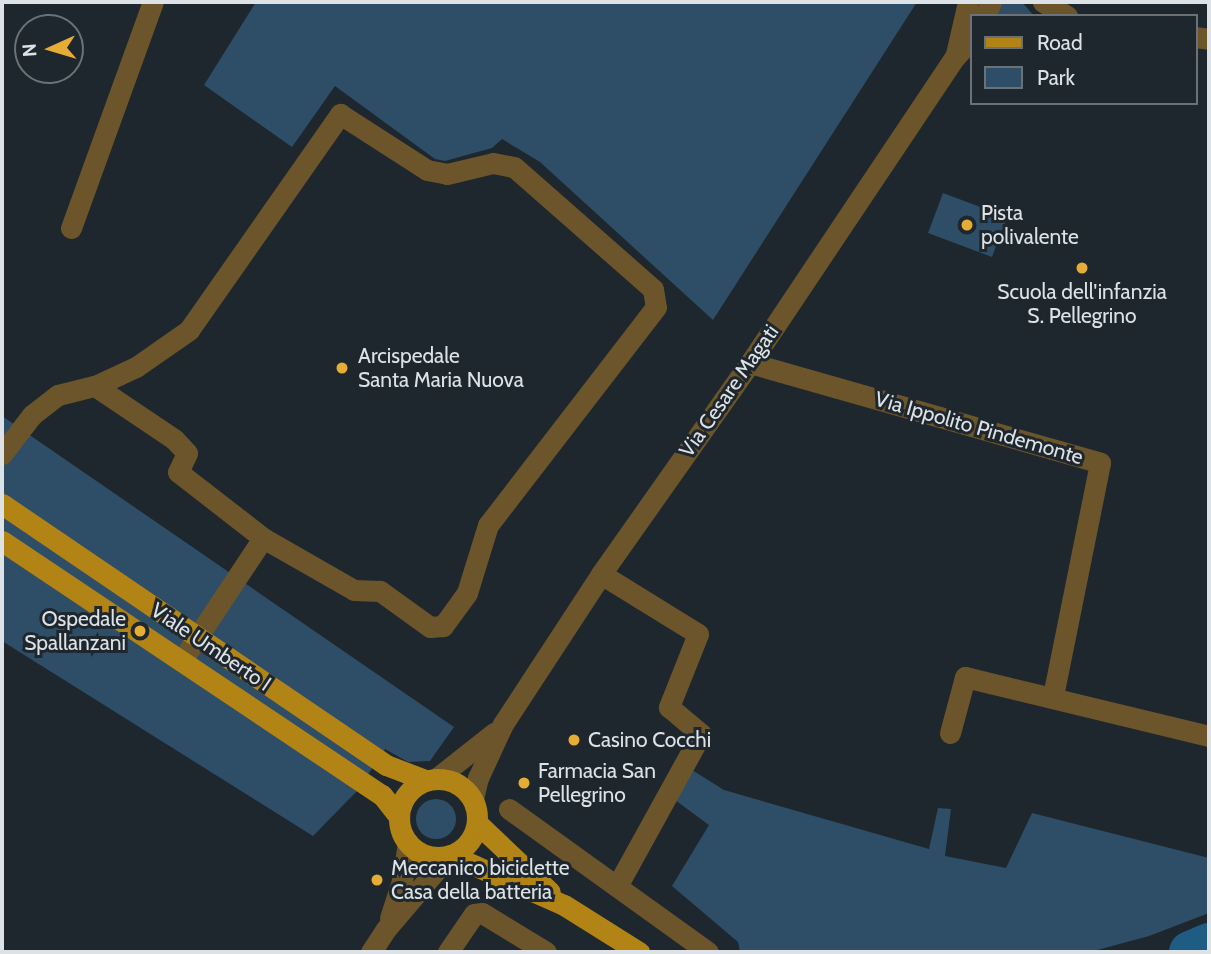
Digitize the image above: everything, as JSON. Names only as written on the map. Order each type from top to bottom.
[{"type":"main road","name":"Viale Umberto I","points":[[2,504],[386,765],[460,785],[473,799]]},
{"type":"main road","name":"Viale Umberto I","points":[[2,541],[183,659],[382,795],[399,817],[408,842]]},
{"type":"main road","points":[[399,817],[404,798],[431,779]]},
{"type":"main road","points":[[450,855],[467,845],[477,823],[473,799]]},
{"type":"main road","points":[[477,823],[564,905]]},
{"type":"main road","points":[[408,842],[425,854],[450,855],[564,905],[639,952]]},
{"type":"street","points":[[71,228],[153,2]]},
{"type":"street","name":"Via Cesare Magati","points":[[955,57],[968,2]]},
{"type":"street","name":"Via Cesare Magati","points":[[473,799],[478,778],[503,724],[601,574],[750,363],[955,57],[970,41]]},
{"type":"street","points":[[2,454],[32,415],[58,395],[96,386],[136,367],[189,330],[340,114],[427,170],[447,174],[493,163],[514,167],[653,289],[656,307],[488,525],[467,593],[443,626],[430,627],[380,591],[354,590],[263,538],[178,472],[187,453],[174,439],[96,386]]},
{"type":"street","name":"Via Ippolito Pindemonte","points":[[750,363],[1100,463],[1053,697]]},
{"type":"street","points":[[183,659],[195,636],[263,538]]},
{"type":"street","points":[[601,574],[698,634],[669,707],[701,734],[617,887]]},
{"type":"street","points":[[950,733],[965,677],[1209,736]]},
{"type":"street","name":"Via Cesare Magati","points":[[431,779],[482,745],[503,724]]},
{"type":"street","points":[[509,809],[708,952]]},
{"type":"street","points":[[386,929],[402,882],[408,842]]},
{"type":"street","points":[[371,952],[386,929],[450,855]]},
{"type":"street","points":[[448,952],[474,914],[482,913],[546,952]]},
{"type":"green space","points":[[256,2],[917,2],[713,320],[540,162],[502,139],[492,148],[445,161],[435,159],[335,86],[292,147],[204,85]]},
{"type":"green space","points":[[997,2],[1022,2],[1032,14],[992,14]]},
{"type":"green space","name":"Pista polivalente","points":[[943,193],[1007,217],[992,257],[928,233]]},
{"type":"green space","points":[[2,416],[454,727],[430,761],[408,762],[385,749],[357,791],[313,836],[2,641]]},
{"type":"green space","points":[[692,770],[724,790],[929,849],[938,808],[951,809],[945,856],[1006,868],[1032,813],[1209,858],[1209,913],[1149,936],[1090,952],[740,952],[738,942],[672,886],[709,825],[675,800]]},
{"type":"green space","points":[[436,799],[450,805],[456,819],[450,833],[436,839],[422,833],[416,819],[422,805]]},
{"type":"waterway","points":[[1190,952],[1209,944]]},
{"type":"place","name":"Pista polivalente","points":[[967,225]]},
{"type":"place","name":"Scuola dell'infanzia S. Pellegrino","points":[[1082,268]]},
{"type":"place","name":"Arcispedale Santa Maria Nuova","points":[[342,368]]},
{"type":"place","name":"Ospedale Spallanzani","points":[[140,631]]},
{"type":"place","name":"Casino Cocchi","points":[[574,740]]},
{"type":"place","name":"Farmacia San Pellegrino","points":[[524,783]]},
{"type":"place","name":"Meccanico biciclette Casa della batteria","points":[[377,880]]}]
